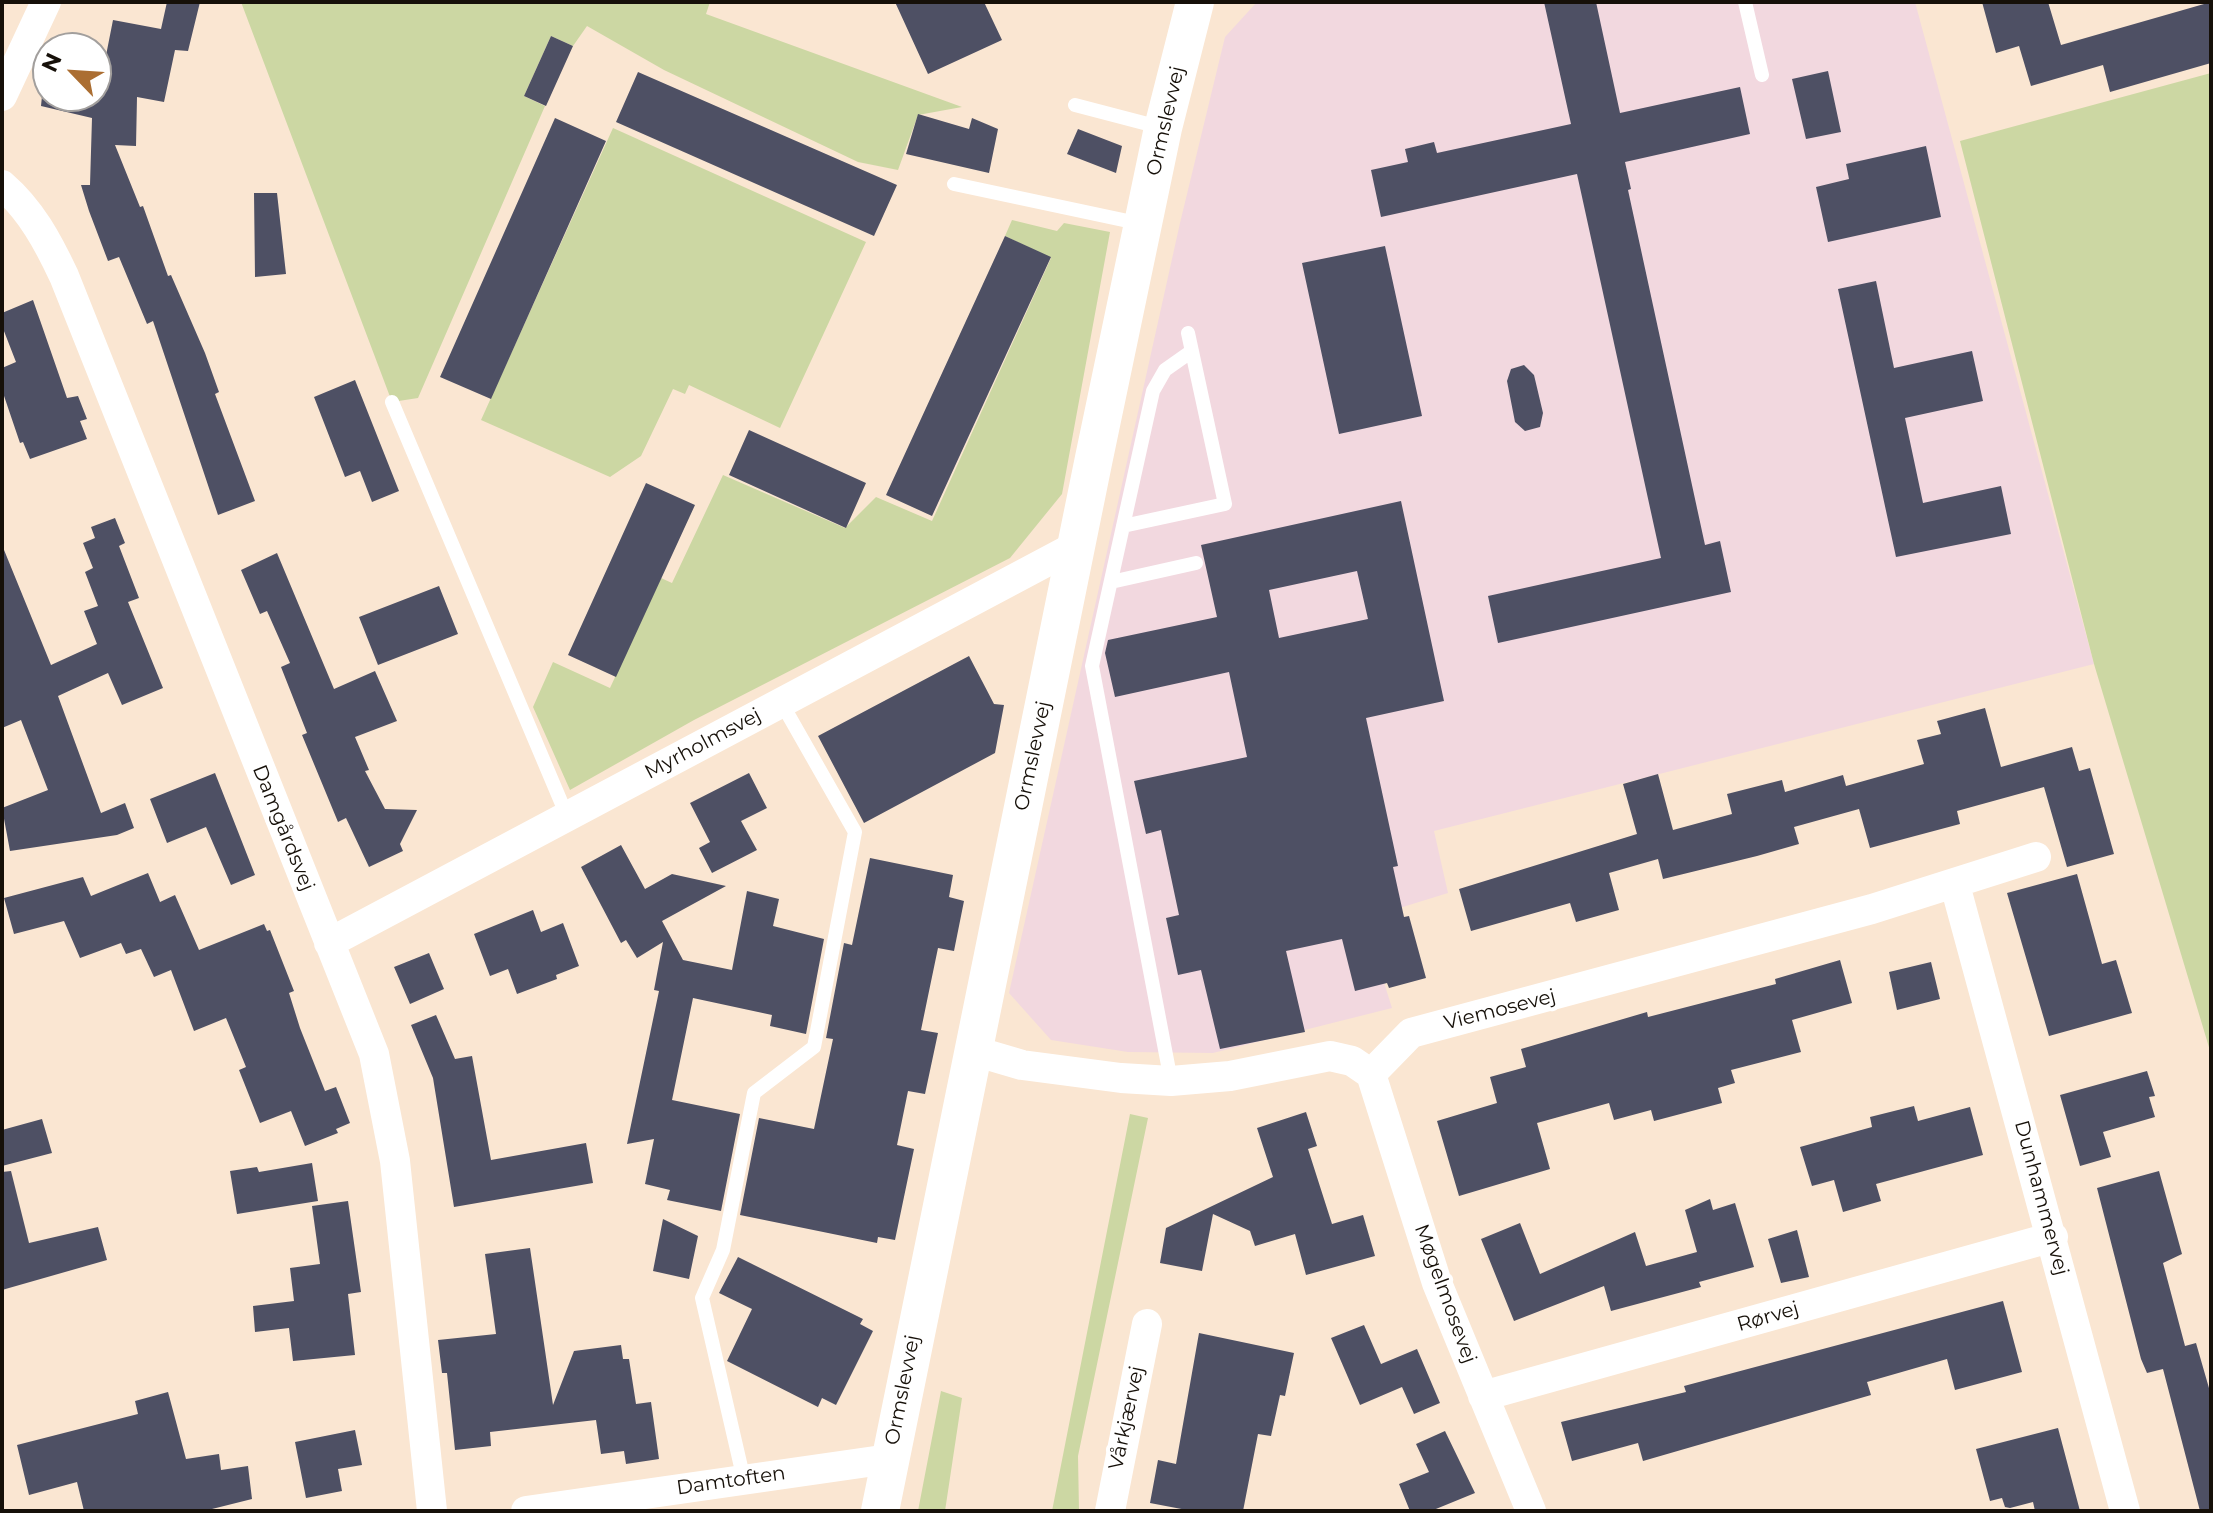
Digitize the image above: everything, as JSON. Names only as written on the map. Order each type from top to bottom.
[{"type":"street","points":[[2,96],[46,2]]},
{"type":"street","name":"Ormslevvej","points":[[880,1511],[971,1050],[1163,128],[1195,2]]},
{"type":"street","name":"Damgårdsvej","points":[[2,185],[17,198],[45,236],[64,276],[374,1054],[386,1109],[432,1511]]},
{"type":"street","name":"Myrholmsvej","points":[[329,943],[1076,546]]},
{"type":"street","name":"Viemosevej","points":[[1371,1074],[1411,1033],[1590,987],[1955,885],[2036,857]]},
{"type":"street","name":"Dunhammervej","points":[[1955,885],[2125,1511]]},
{"type":"street","points":[[971,1050],[1022,1065],[1085,1076],[1171,1081],[1230,1076],[1330,1056],[1352,1061],[1371,1074]]},
{"type":"street","name":"Møgelmosevej","points":[[1371,1074],[1437,1283],[1531,1511]]},
{"type":"street","name":"Rørvej","points":[[1483,1396],[2053,1237]]},
{"type":"street","name":"Vårkjærvej","points":[[1110,1511],[1147,1324]]},
{"type":"street","name":"Damtoften","points":[[526,1511],[889,1459]]},
{"type":"lane","points":[[1745,2],[1762,75]]},
{"type":"lane","points":[[1075,105],[1163,128]]},
{"type":"lane","points":[[954,184],[1143,224]]},
{"type":"lane","points":[[1123,526],[1225,504],[1188,333]]},
{"type":"lane","points":[[1171,1081],[1092,666],[1153,391],[1165,370],[1192,351]]},
{"type":"lane","points":[[392,402],[567,816]]},
{"type":"lane","points":[[1111,582],[1196,563]]},
{"type":"lane","points":[[744,1480],[702,1298],[723,1250],[754,1093],[814,1047],[855,832],[781,702]]},
{"type":"shaded area","points":[[1257,2],[1915,2],[2094,664],[1434,831],[1448,893],[1364,919],[1392,1008],[1213,1053],[1128,1052],[1051,1040],[1009,993],[1180,223],[1225,37]]},
{"type":"green space","points":[[241,2],[710,2],[706,14],[962,107],[918,115],[898,170],[858,162],[664,70],[587,26],[573,46],[551,36],[524,96],[545,106],[418,398],[392,402]]},
{"type":"green space","points":[[2211,73],[2211,1054],[2094,664],[1960,141]]},
{"type":"green space","points":[[613,128],[866,242],[780,428],[689,385],[685,394],[673,389],[641,456],[610,477],[481,420]]},
{"type":"green space","points":[[1012,220],[1057,231],[1064,223],[1110,232],[1062,494],[1010,558],[694,720],[570,790],[533,707],[553,662],[610,688],[661,578],[672,583],[723,475],[845,528],[876,497],[932,521],[1051,258],[1005,236]]},
{"type":"green space","points":[[1130,1114],[1148,1118],[1078,1456],[1079,1511],[1052,1511]]},
{"type":"green space","points":[[941,1391],[962,1398],[945,1511],[918,1511]]},
{"type":"building","points":[[167,2],[200,2],[188,51],[175,50],[164,102],[137,97],[136,146],[115,145],[140,207],[143,206],[168,276],[171,275],[205,353],[219,392],[215,394],[255,501],[218,515],[153,321],[147,324],[119,257],[108,261],[89,211],[81,185],[90,185],[92,118],[66,112],[112,112],[113,20],[161,29]]},
{"type":"building","points":[[895,2],[984,2],[1002,40],[928,74]]},
{"type":"building","points":[[1544,2],[1596,2],[1620,113],[1740,87],[1750,134],[1625,162],[1631,189],[1628,190],[1705,545],[1720,541],[1731,592],[1498,643],[1488,596],[1661,558],[1577,174],[1381,217],[1371,170],[1408,162],[1405,149],[1434,142],[1437,153],[1571,124]]},
{"type":"building","points":[[1982,2],[2048,2],[2061,45],[2211,2],[2211,63],[2110,92],[2103,65],[2031,86],[2019,46],[1996,53]]},
{"type":"building","points":[[551,36],[573,46],[546,106],[524,96]]},
{"type":"building","points":[[1828,71],[1841,132],[1806,139],[1792,79]]},
{"type":"building","points":[[638,72],[897,185],[874,236],[616,122]]},
{"type":"building","points":[[918,114],[969,129],[972,118],[998,129],[989,173],[906,154]]},
{"type":"building","points":[[555,118],[606,141],[491,399],[440,377]]},
{"type":"building","points":[[1078,129],[1122,146],[1116,173],[1067,154]]},
{"type":"building","points":[[1926,146],[1941,217],[1828,242],[1816,187],[1849,179],[1846,164]]},
{"type":"building","points":[[254,193],[277,193],[286,274],[255,277]]},
{"type":"building","points":[[1005,236],[1051,257],[932,516],[886,495]]},
{"type":"building","points":[[1385,246],[1422,416],[1339,434],[1302,263]]},
{"type":"building","points":[[1876,281],[1894,368],[1972,351],[1983,401],[1905,418],[1923,503],[2001,486],[2011,534],[1896,557],[1838,289]]},
{"type":"building","points":[[33,300],[67,398],[78,396],[87,419],[80,421],[87,439],[30,459],[23,442],[20,443],[2,390],[2,368],[16,362],[2,326],[2,313]]},
{"type":"building","points":[[1524,365],[1534,375],[1543,413],[1540,427],[1525,431],[1515,422],[1507,381],[1511,369]]},
{"type":"building","points":[[355,380],[399,491],[372,502],[360,471],[345,477],[314,397]]},
{"type":"building","points":[[749,430],[866,483],[846,528],[729,475]]},
{"type":"building","points":[[646,483],[695,505],[616,677],[568,655]]},
{"type":"building","points":[[1401,501],[1444,701],[1366,718],[1398,866],[1393,867],[1404,917],[1409,916],[1426,978],[1389,988],[1387,983],[1355,991],[1342,939],[1286,951],[1305,1032],[1220,1049],[1201,970],[1178,975],[1166,918],[1179,915],[1161,830],[1146,834],[1134,781],[1247,757],[1229,672],[1115,697],[1105,653],[1108,640],[1217,617],[1201,545]],"holes":[[[1357,571],[1368,619],[1279,638],[1269,590]]]},
{"type":"building","points":[[115,518],[125,543],[119,546],[139,598],[128,602],[163,688],[122,705],[108,673],[58,696],[101,813],[125,803],[134,828],[117,835],[10,851],[2,808],[48,790],[21,720],[2,728],[2,545],[51,665],[97,644],[84,611],[98,606],[85,572],[93,568],[83,543],[95,538],[91,527]]},
{"type":"building","points":[[277,553],[334,689],[375,671],[397,721],[355,737],[369,770],[365,771],[385,809],[417,810],[400,844],[403,851],[369,867],[346,818],[338,822],[302,735],[307,733],[281,667],[290,663],[267,611],[260,614],[241,570]]},
{"type":"building","points":[[439,586],[458,634],[378,665],[359,617]]},
{"type":"building","points":[[969,656],[994,704],[1004,705],[995,753],[864,823],[818,736]]},
{"type":"building","points":[[1985,708],[2001,767],[2072,747],[2079,771],[2090,768],[2114,854],[2067,867],[2044,787],[1957,811],[1960,824],[1870,848],[1859,809],[1794,827],[1799,844],[1757,856],[1663,879],[1658,859],[1609,873],[1619,910],[1576,922],[1570,903],[1471,931],[1459,889],[1637,834],[1623,784],[1658,774],[1673,830],[1732,814],[1727,794],[1782,780],[1785,792],[1843,775],[1846,786],[1924,764],[1917,740],[1941,734],[1937,721]]},
{"type":"building","points":[[215,773],[255,875],[231,885],[206,827],[167,843],[150,799]]},
{"type":"building","points":[[749,773],[767,808],[741,821],[757,850],[712,873],[699,848],[710,842],[690,803]]},
{"type":"building","points":[[621,845],[645,889],[672,874],[726,886],[662,921],[683,960],[732,970],[747,891],[779,899],[773,926],[824,939],[806,1034],[770,1026],[772,1015],[693,998],[672,1100],[740,1114],[721,1211],[667,1200],[670,1190],[645,1184],[654,1139],[627,1144],[659,991],[654,990],[663,942],[637,958],[626,940],[621,943],[581,867]]},
{"type":"building","points":[[870,858],[953,875],[949,897],[964,901],[954,951],[938,948],[921,1030],[938,1033],[925,1094],[908,1091],[897,1145],[914,1149],[895,1240],[878,1237],[877,1243],[740,1215],[759,1118],[814,1129],[833,1039],[826,1038],[844,943],[852,945]]},
{"type":"building","points":[[148,873],[160,902],[175,895],[199,950],[264,924],[267,931],[270,930],[294,991],[289,993],[300,1028],[325,1091],[336,1087],[350,1123],[336,1129],[338,1133],[305,1146],[291,1111],[260,1123],[239,1070],[246,1067],[226,1018],[194,1031],[171,970],[154,977],[141,949],[126,954],[121,943],[80,958],[64,921],[14,934],[4,898],[83,877],[91,896]]},
{"type":"building","points":[[2077,874],[2102,964],[2116,960],[2132,1013],[2049,1036],[2007,893]]},
{"type":"building","points":[[533,910],[541,932],[563,923],[579,966],[556,975],[557,979],[517,994],[508,969],[490,976],[474,934]]},
{"type":"building","points":[[429,953],[444,989],[410,1004],[394,967]]},
{"type":"building","points":[[1840,960],[1852,1003],[1792,1020],[1801,1052],[1731,1070],[1735,1083],[1718,1088],[1722,1103],[1654,1121],[1651,1110],[1614,1120],[1609,1103],[1537,1123],[1550,1169],[1459,1196],[1437,1121],[1497,1103],[1490,1077],[1526,1067],[1521,1049],[1647,1012],[1648,1017],[1776,984],[1775,979]]},
{"type":"building","points":[[1931,962],[1940,999],[1897,1010],[1889,972]]},
{"type":"building","points":[[436,1015],[455,1059],[472,1056],[491,1160],[586,1143],[593,1183],[454,1207],[433,1078],[411,1025]]},
{"type":"building","points":[[2147,1071],[2155,1096],[2149,1097],[2155,1117],[2103,1132],[2111,1157],[2080,1166],[2060,1095]]},
{"type":"building","points":[[1914,1106],[1918,1121],[1970,1107],[1983,1155],[1876,1184],[1881,1201],[1843,1212],[1834,1180],[1812,1186],[1800,1147],[1872,1127],[1870,1117]]},
{"type":"building","points":[[1306,1112],[1317,1146],[1308,1149],[1332,1224],[1363,1215],[1375,1256],[1306,1275],[1295,1234],[1255,1246],[1250,1231],[1213,1214],[1202,1271],[1160,1263],[1166,1228],[1273,1177],[1257,1128]]},
{"type":"building","points":[[42,1119],[52,1153],[2,1166],[2,1130]]},
{"type":"building","points":[[312,1163],[318,1201],[237,1214],[230,1171],[257,1167],[259,1172]]},
{"type":"building","points":[[11,1171],[29,1243],[98,1227],[107,1260],[2,1290],[2,1172]]},
{"type":"building","points":[[2159,1171],[2182,1254],[2163,1263],[2185,1346],[2196,1343],[2211,1395],[2211,1511],[2200,1511],[2163,1369],[2147,1373],[2141,1359],[2097,1188]]},
{"type":"building","points":[[1710,1199],[1713,1210],[1735,1203],[1754,1267],[1699,1282],[1701,1287],[1611,1311],[1604,1286],[1514,1321],[1481,1239],[1520,1223],[1540,1274],[1635,1232],[1646,1266],[1697,1252],[1685,1210]]},
{"type":"building","points":[[348,1201],[361,1292],[348,1294],[355,1355],[293,1361],[289,1328],[255,1332],[253,1306],[294,1301],[290,1268],[320,1264],[312,1206]]},
{"type":"building","points":[[663,1219],[698,1236],[689,1279],[653,1271]]},
{"type":"building","points":[[1797,1230],[1809,1277],[1781,1283],[1768,1239]]},
{"type":"building","points":[[530,1248],[553,1405],[574,1351],[621,1345],[623,1359],[629,1359],[636,1404],[651,1402],[659,1459],[626,1464],[624,1451],[601,1454],[596,1420],[490,1432],[491,1446],[455,1450],[447,1373],[442,1373],[438,1340],[496,1334],[485,1254]]},
{"type":"building","points":[[738,1257],[863,1319],[860,1324],[873,1331],[836,1405],[822,1398],[818,1407],[727,1361],[752,1309],[719,1293]]},
{"type":"building","points":[[2003,1301],[2022,1372],[1955,1390],[1947,1359],[1867,1382],[1871,1395],[1643,1461],[1638,1443],[1572,1461],[1561,1422],[1686,1392],[1684,1386]]},
{"type":"building","points":[[1364,1325],[1381,1364],[1417,1349],[1440,1403],[1414,1414],[1402,1387],[1360,1405],[1331,1338]]},
{"type":"building","points":[[1199,1333],[1294,1353],[1285,1396],[1280,1395],[1271,1436],[1258,1434],[1243,1511],[1192,1511],[1150,1503],[1158,1460],[1176,1464]]},
{"type":"building","points":[[168,1392],[186,1459],[219,1454],[221,1470],[248,1466],[252,1499],[204,1511],[84,1511],[77,1482],[29,1495],[17,1445],[138,1414],[135,1401]]},
{"type":"building","points":[[2058,1428],[2080,1511],[2035,1511],[2033,1502],[2010,1508],[2005,1507],[2002,1498],[1990,1501],[1976,1449]]},
{"type":"building","points":[[355,1430],[362,1465],[338,1469],[342,1491],[306,1498],[295,1442]]},
{"type":"building","points":[[1445,1431],[1475,1493],[1431,1511],[1410,1511],[1399,1484],[1429,1472],[1416,1444]]}]
